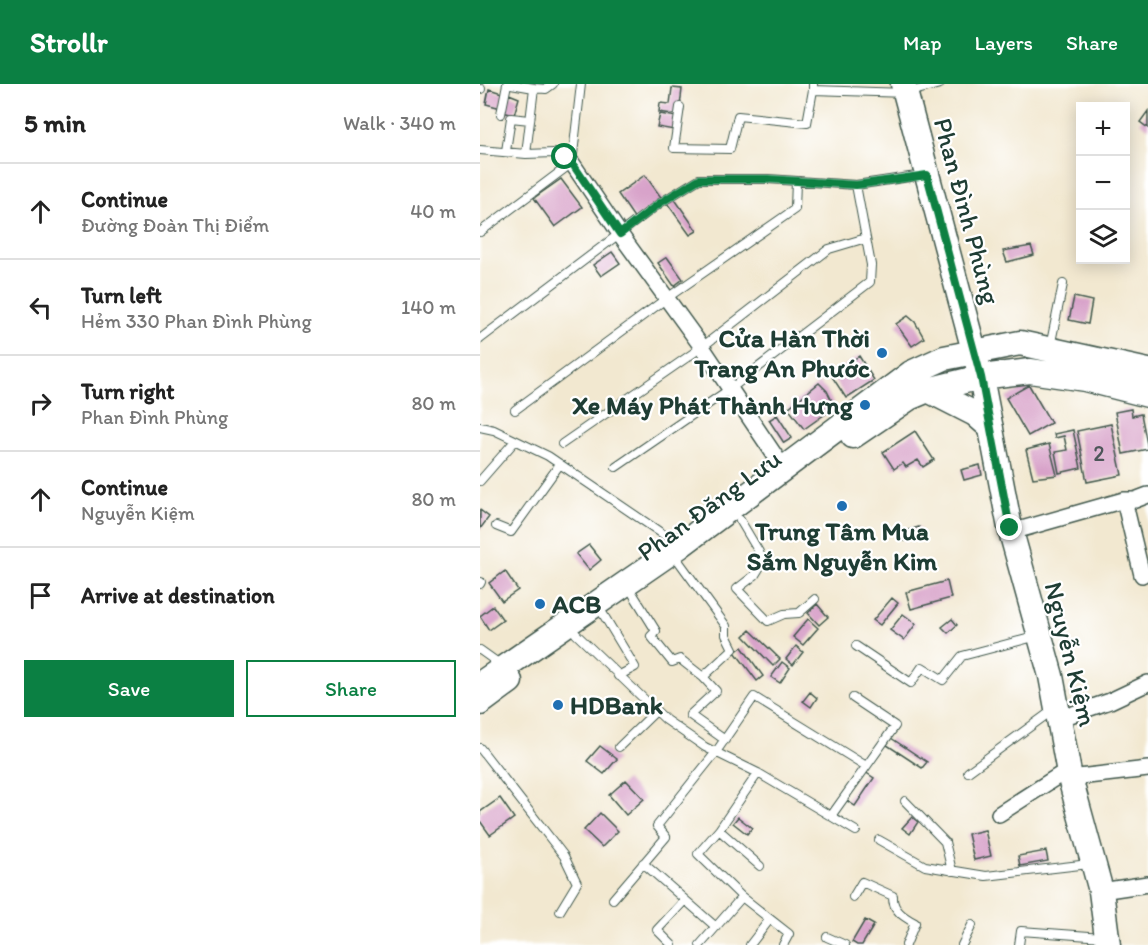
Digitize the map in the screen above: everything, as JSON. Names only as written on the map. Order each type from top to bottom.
[{"type":"main road","name":"Phan Đình Phùng","points":[[905,88],[981,377]]},
{"type":"main road","name":"Phan Đăng Lưu","points":[[480,703],[633,594],[784,469],[911,373],[944,358],[1020,343],[1148,371]]},
{"type":"main road","name":"Phan Đăng Lưu","points":[[480,684],[680,555],[740,520],[909,398],[928,390],[981,377],[1030,371],[1085,379],[1148,395]]},
{"type":"main road","name":"Nguyễn Kiệm","points":[[981,377],[1011,532],[1051,676],[1070,773],[1101,891],[1107,941]]},
{"type":"main road","points":[[928,390],[975,414],[991,428]]},
{"type":"street","points":[[572,163],[702,347],[784,469]]},
{"type":"street","points":[[1011,532],[1148,495]]},
{"type":"street","points":[[1124,500],[1142,575]]},
{"type":"street","points":[[1058,714],[1110,701],[1148,683]]},
{"type":"street","points":[[999,814],[1070,773],[1148,769]]},
{"type":"street","points":[[1101,891],[1148,884]]},
{"type":"lane","points":[[501,114],[509,84],[546,89],[553,84]]},
{"type":"lane","points":[[480,231],[572,163],[581,84]]},
{"type":"lane","points":[[680,107],[674,148],[730,149],[738,116],[807,123],[813,87],[905,88],[940,84]]},
{"type":"lane","points":[[526,154],[534,88]]},
{"type":"lane","points":[[506,151],[511,118],[530,120]]},
{"type":"lane","points":[[480,150],[526,154],[554,153],[565,157],[572,163]]},
{"type":"lane","points":[[480,339],[660,203],[699,179],[856,185],[927,175]]},
{"type":"lane","points":[[515,410],[667,298],[795,209],[796,181]]},
{"type":"lane","points":[[616,468],[730,389],[870,282],[870,265],[856,185]]},
{"type":"lane","points":[[562,444],[702,347],[829,249],[866,238]]},
{"type":"lane","points":[[1050,349],[1063,284]]},
{"type":"lane","points":[[480,427],[494,430],[548,456],[680,555],[726,626],[726,635],[733,649],[703,677]]},
{"type":"lane","points":[[480,481],[515,441]]},
{"type":"lane","points":[[496,526],[511,532],[560,464]]},
{"type":"lane","points":[[740,520],[763,562],[755,574],[737,590],[768,621],[784,614],[799,613],[815,599]]},
{"type":"lane","points":[[633,594],[656,631],[651,636],[672,662],[680,659],[703,677],[716,691],[690,715],[725,740]]},
{"type":"lane","points":[[603,614],[635,667],[618,676]]},
{"type":"lane","points":[[576,634],[656,711],[705,747],[758,773],[856,831]]},
{"type":"lane","points":[[856,646],[911,683],[922,667],[943,680],[962,656],[1040,636]]},
{"type":"lane","points":[[480,650],[505,668]]},
{"type":"lane","points":[[613,899],[666,837],[657,826],[716,752],[754,697],[866,766]]},
{"type":"lane","points":[[831,816],[895,726],[853,698]]},
{"type":"lane","points":[[619,747],[656,711]]},
{"type":"lane","points":[[968,772],[1058,714]]},
{"type":"lane","points":[[480,748],[564,856],[577,883],[560,911]]},
{"type":"lane","points":[[758,773],[719,830],[698,854],[742,897],[789,934],[783,945]]},
{"type":"lane","points":[[905,801],[945,842],[952,872]]},
{"type":"lane","points":[[719,830],[760,866]]},
{"type":"lane","points":[[879,840],[925,866],[986,876],[1093,864]]},
{"type":"lane","points":[[643,863],[716,927]]},
{"type":"lane","points":[[853,897],[862,882],[893,896],[893,902],[902,916],[915,923],[906,945]]},
{"type":"lane","points":[[700,945],[742,897]]},
{"type":"lane","points":[[672,945],[657,930],[685,900]]},
{"type":"lane","points":[[750,945],[770,919]]},
{"type":"lane","points":[[962,945],[972,925]]},
{"type":"lane","points":[[1019,945],[1021,931],[1107,941]]},
{"type":"lane","points":[[827,937],[845,945]]},
{"type":"building","points":[[672,88],[682,89],[679,115],[659,112],[660,103],[670,104]]},
{"type":"building","points":[[489,89],[505,94],[501,108],[486,104]]},
{"type":"building","points":[[509,94],[519,98],[514,115],[503,112]]},
{"type":"building","points":[[1148,111],[1148,128],[1140,122]]},
{"type":"building","points":[[660,114],[677,117],[674,130],[657,127]]},
{"type":"building","points":[[645,175],[663,200],[635,219],[618,194]]},
{"type":"building","points":[[561,179],[582,207],[555,227],[534,198]]},
{"type":"building","points":[[674,198],[697,231],[690,235],[667,203]]},
{"type":"building","points":[[1031,246],[1034,255],[1007,262],[1003,251]]},
{"type":"building","points":[[612,252],[620,263],[601,276],[593,265]]},
{"type":"building","points":[[667,257],[683,279],[674,286],[658,263]]},
{"type":"building","points":[[1074,297],[1092,301],[1088,324],[1069,320]]},
{"type":"building","points":[[908,316],[915,322],[924,338],[912,346],[896,324]]},
{"type":"building","points":[[859,356],[874,380],[846,398],[831,375]]},
{"type":"building","points":[[819,383],[827,391],[835,407],[804,429],[788,408]]},
{"type":"building","points":[[1029,385],[1051,423],[1028,436],[1006,398]]},
{"type":"building","points":[[1131,409],[1132,416],[1141,414],[1148,449],[1123,454],[1115,412]]},
{"type":"building","points":[[777,415],[792,438],[784,443],[769,420]]},
{"type":"building","points":[[1111,424],[1122,475],[1087,482],[1077,431]]},
{"type":"building","points":[[1073,430],[1081,468],[1059,473],[1055,452],[1067,450],[1064,436],[1055,438],[1054,434]]},
{"type":"building","points":[[915,431],[934,460],[923,467],[918,460],[906,467],[903,463],[894,469],[883,452]]},
{"type":"building","points":[[1049,444],[1057,475],[1033,478],[1026,450]]},
{"type":"building","points":[[980,465],[982,475],[964,480],[961,470]]},
{"type":"building","points":[[480,510],[489,517],[480,529]]},
{"type":"building","points":[[919,527],[922,536],[905,541],[902,532]]},
{"type":"building","points":[[589,545],[601,560],[589,570],[576,554]]},
{"type":"building","points":[[505,571],[518,590],[502,601],[489,583]]},
{"type":"building","points":[[947,581],[951,598],[911,609],[906,592]]},
{"type":"building","points":[[892,598],[898,603],[880,625],[873,620]]},
{"type":"building","points":[[817,604],[828,617],[819,625],[808,613]]},
{"type":"building","points":[[493,606],[503,620],[489,630],[480,616]]},
{"type":"building","points":[[903,614],[916,624],[904,640],[890,630]]},
{"type":"building","points":[[808,619],[818,628],[803,645],[793,637]]},
{"type":"building","points":[[952,619],[957,625],[948,633],[942,627]]},
{"type":"building","points":[[750,630],[780,659],[773,666],[744,636]]},
{"type":"building","points":[[796,646],[803,652],[793,665],[786,659]]},
{"type":"building","points":[[742,647],[763,676],[757,681],[735,652]]},
{"type":"building","points":[[782,662],[790,668],[780,683],[771,677]]},
{"type":"building","points":[[810,692],[817,698],[811,707],[803,701]]},
{"type":"building","points":[[891,738],[927,762],[922,768],[887,745]]},
{"type":"building","points":[[600,746],[617,759],[604,774],[587,761]]},
{"type":"building","points":[[865,772],[874,778],[855,806],[846,800]]},
{"type":"building","points":[[626,780],[644,799],[626,815],[609,795]]},
{"type":"building","points":[[500,798],[514,818],[490,835],[480,821],[480,812]]},
{"type":"building","points":[[600,813],[618,831],[602,847],[584,830]]},
{"type":"building","points":[[738,817],[752,828],[747,834],[733,823]]},
{"type":"building","points":[[912,817],[918,822],[910,834],[902,828]]},
{"type":"building","points":[[985,830],[991,856],[974,860],[968,834]]},
{"type":"building","points":[[1046,851],[1048,861],[1020,866],[1018,856]]},
{"type":"building","points":[[865,920],[874,925],[862,945],[857,945],[852,942]]},
{"type":"place","name":"Cửa Hàn Thời Trang An Phước","points":[[882,353]]},
{"type":"place","name":"Xe Máy Phát Thành Hưng","points":[[865,405]]},
{"type":"place","name":"Trung Tâm Mua Sắm Nguyễn Kim","points":[[842,506]]},
{"type":"place","name":"ACB","points":[[540,604]]},
{"type":"place","name":"HDBank","points":[[558,705]]},
{"type":"route","points":[[565,157],[572,163],[620,234],[660,203],[699,179],[768,179],[856,185],[927,175],[981,377],[1010,528]]}]
